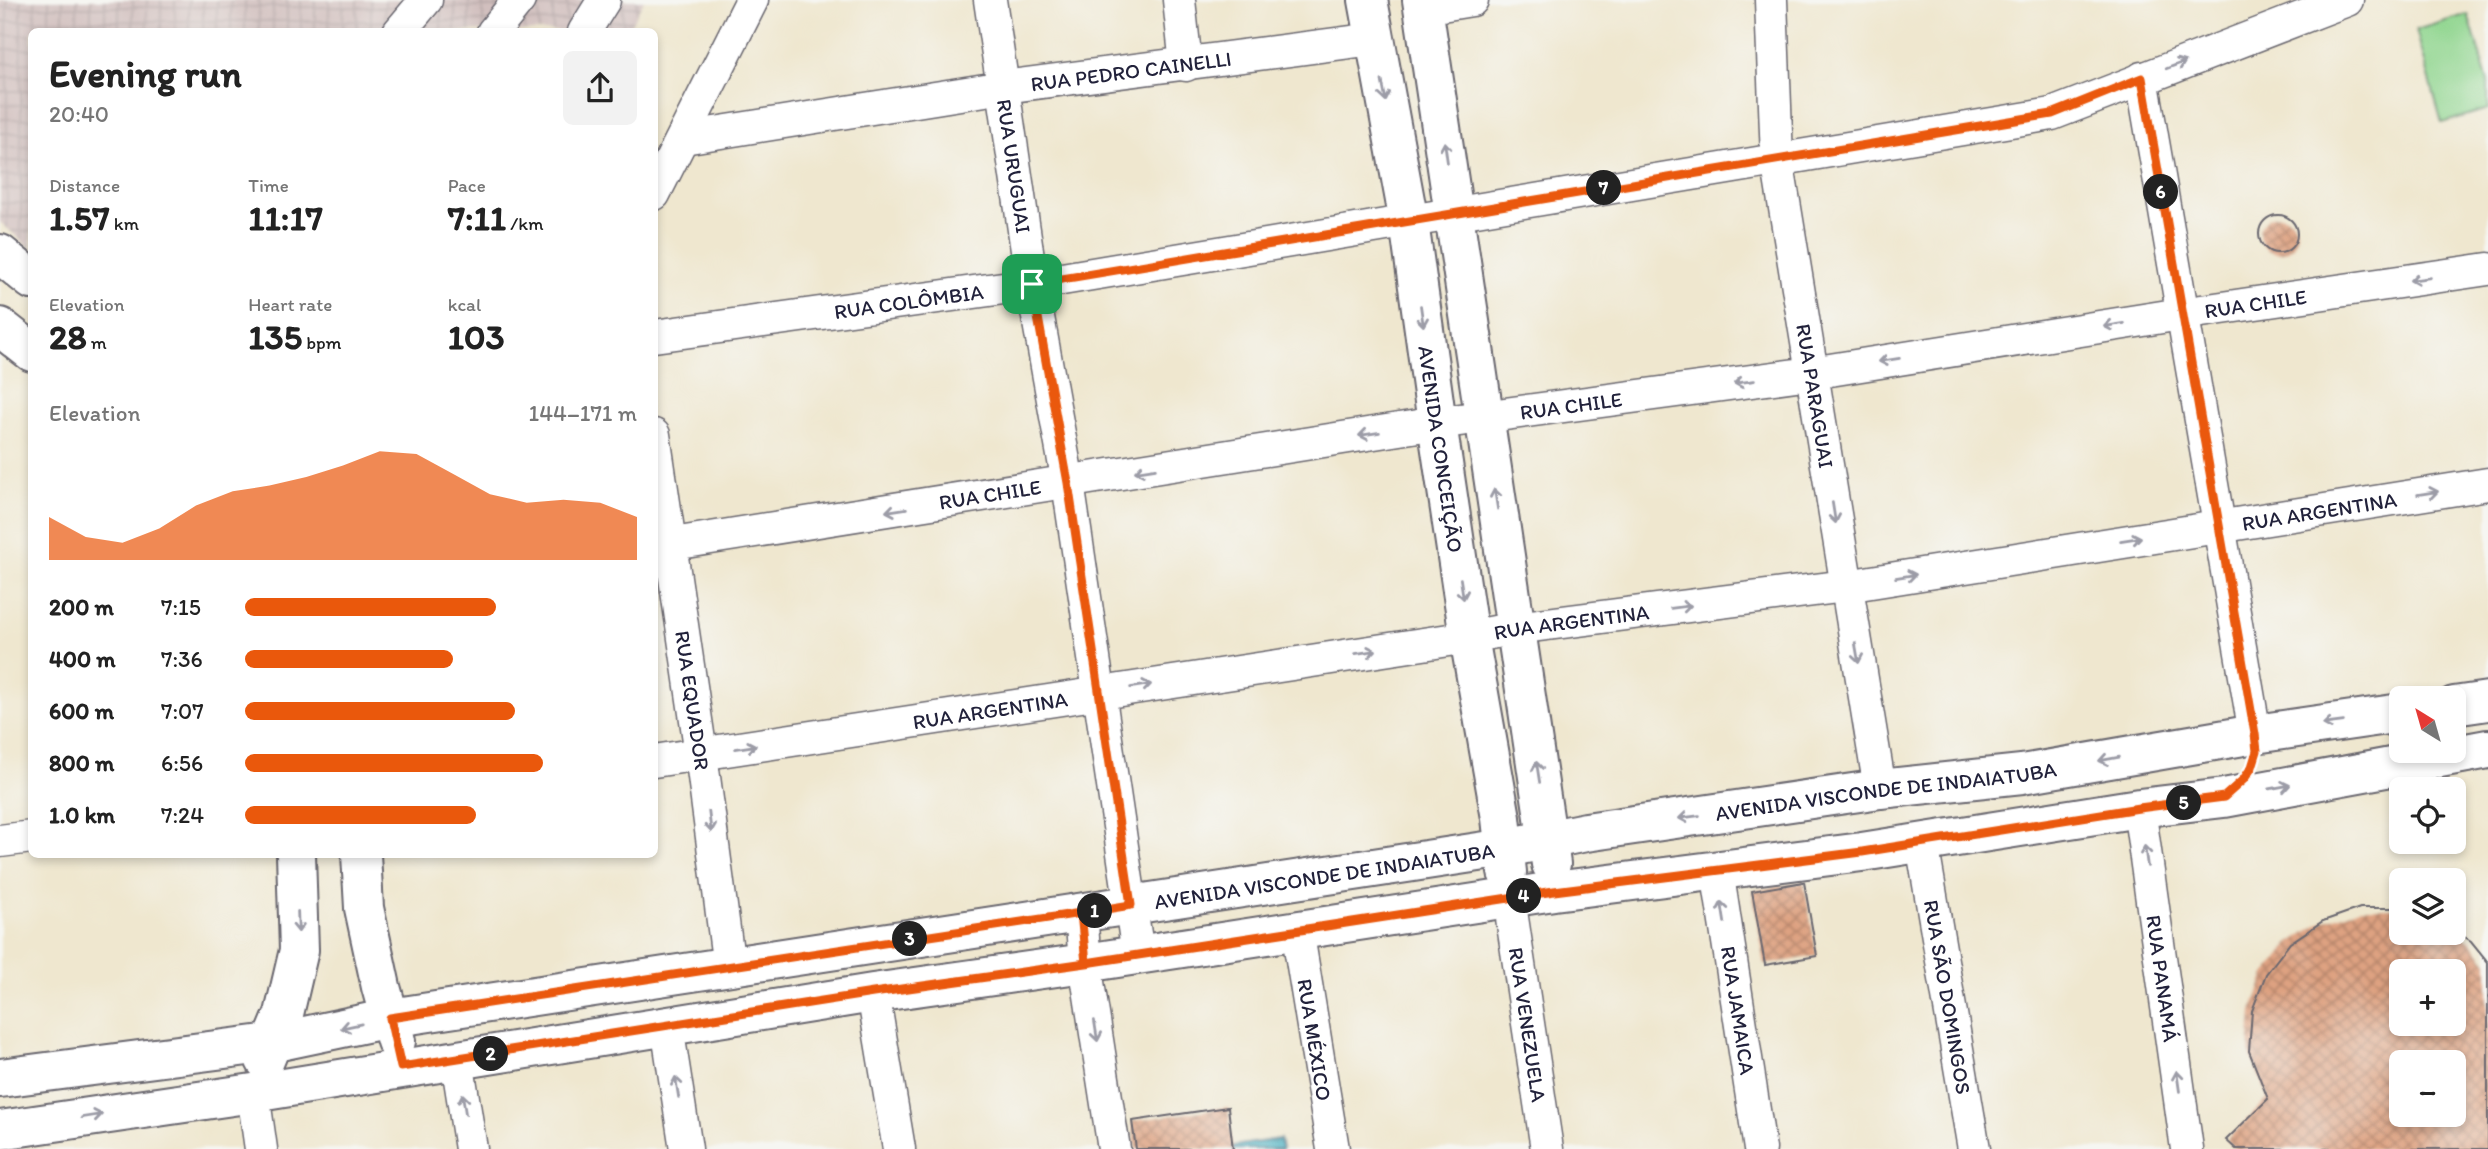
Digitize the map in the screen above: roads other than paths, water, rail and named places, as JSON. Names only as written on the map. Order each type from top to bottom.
[{"type":"main road","name":"AVENIDA CONCEIÇÃO","points":[[1368,0],[1409,222],[1469,637],[1504,848],[1509,898]]},
{"type":"main road","points":[[1422,4],[1554,891]]},
{"type":"main road","points":[[0,254],[28,277]]},
{"type":"main road","points":[[0,327],[28,349]]},
{"type":"main road","points":[[2466,704],[2488,701]]},
{"type":"main road","name":"AVENIDA VISCONDE DE INDAIATUBA","points":[[0,1078],[271,1043],[390,1018],[1504,848],[1586,832],[1880,789],[2021,774],[2255,734],[2389,715]]},
{"type":"main road","points":[[2224,797],[2244,779],[2252,767],[2257,751],[2255,734]]},
{"type":"main road","points":[[25,1135],[401,1067],[873,993],[1554,891],[1922,843],[2224,797],[2488,749]]},
{"type":"main road","points":[[1922,843],[1949,813],[2021,774]]},
{"type":"main road","points":[[253,1093],[284,1014],[299,950],[296,858]]},
{"type":"main road","points":[[361,858],[364,908],[401,1067]]},
{"type":"street","points":[[402,28],[426,0]]},
{"type":"street","points":[[496,28],[519,0]]},
{"type":"street","points":[[586,28],[604,0]]},
{"type":"street","points":[[658,186],[752,0]]},
{"type":"street","name":"RUA URUGUAI","points":[[990,0],[1032,284],[1068,483],[1138,954]]},
{"type":"street","points":[[1179,0],[1186,65]]},
{"type":"street","points":[[1422,4],[1472,0]]},
{"type":"street","name":"RUA PARAGUAI","points":[[1771,0],[1777,159],[1880,789]]},
{"type":"street","name":"RUA COLÔMBIA","points":[[658,335],[1032,284],[2052,114],[2347,0]]},
{"type":"street","name":"RUA PEDRO CAINELLI","points":[[682,138],[1003,87],[1374,39]]},
{"type":"street","points":[[2142,78],[2255,734]]},
{"type":"street","name":"RUA CHILE","points":[[662,546],[1437,423],[1811,373],[2181,314],[2488,270]]},
{"type":"street","name":"RUA ARGENTINA","points":[[658,760],[1516,628],[1846,586],[2488,484]]},
{"type":"street","name":"RUA EQUADOR","points":[[658,490],[662,546],[701,754],[729,967]]},
{"type":"street","name":"RUA PANAMÁ","points":[[2139,808],[2187,1149]]},
{"type":"street","points":[[0,841],[28,838]]},
{"type":"street","name":"RUA SÃO DOMINGOS","points":[[1922,843],[1974,1149]]},
{"type":"street","name":"RUA JAMAICA","points":[[1717,870],[1760,1149]]},
{"type":"street","name":"RUA VENEZUELA","points":[[1509,898],[1547,1149]]},
{"type":"street","points":[[1081,913],[1114,1149]]},
{"type":"street","name":"RUA MÉXICO","points":[[1297,929],[1333,1149]]},
{"type":"street","points":[[873,993],[899,1149]]},
{"type":"street","points":[[667,1026],[686,1149]]},
{"type":"street","points":[[457,1060],[471,1149]]},
{"type":"street","points":[[253,1093],[261,1149]]},
{"type":"water","points":[[1280,1139],[1282,1149],[1233,1149],[1233,1146]]}]
